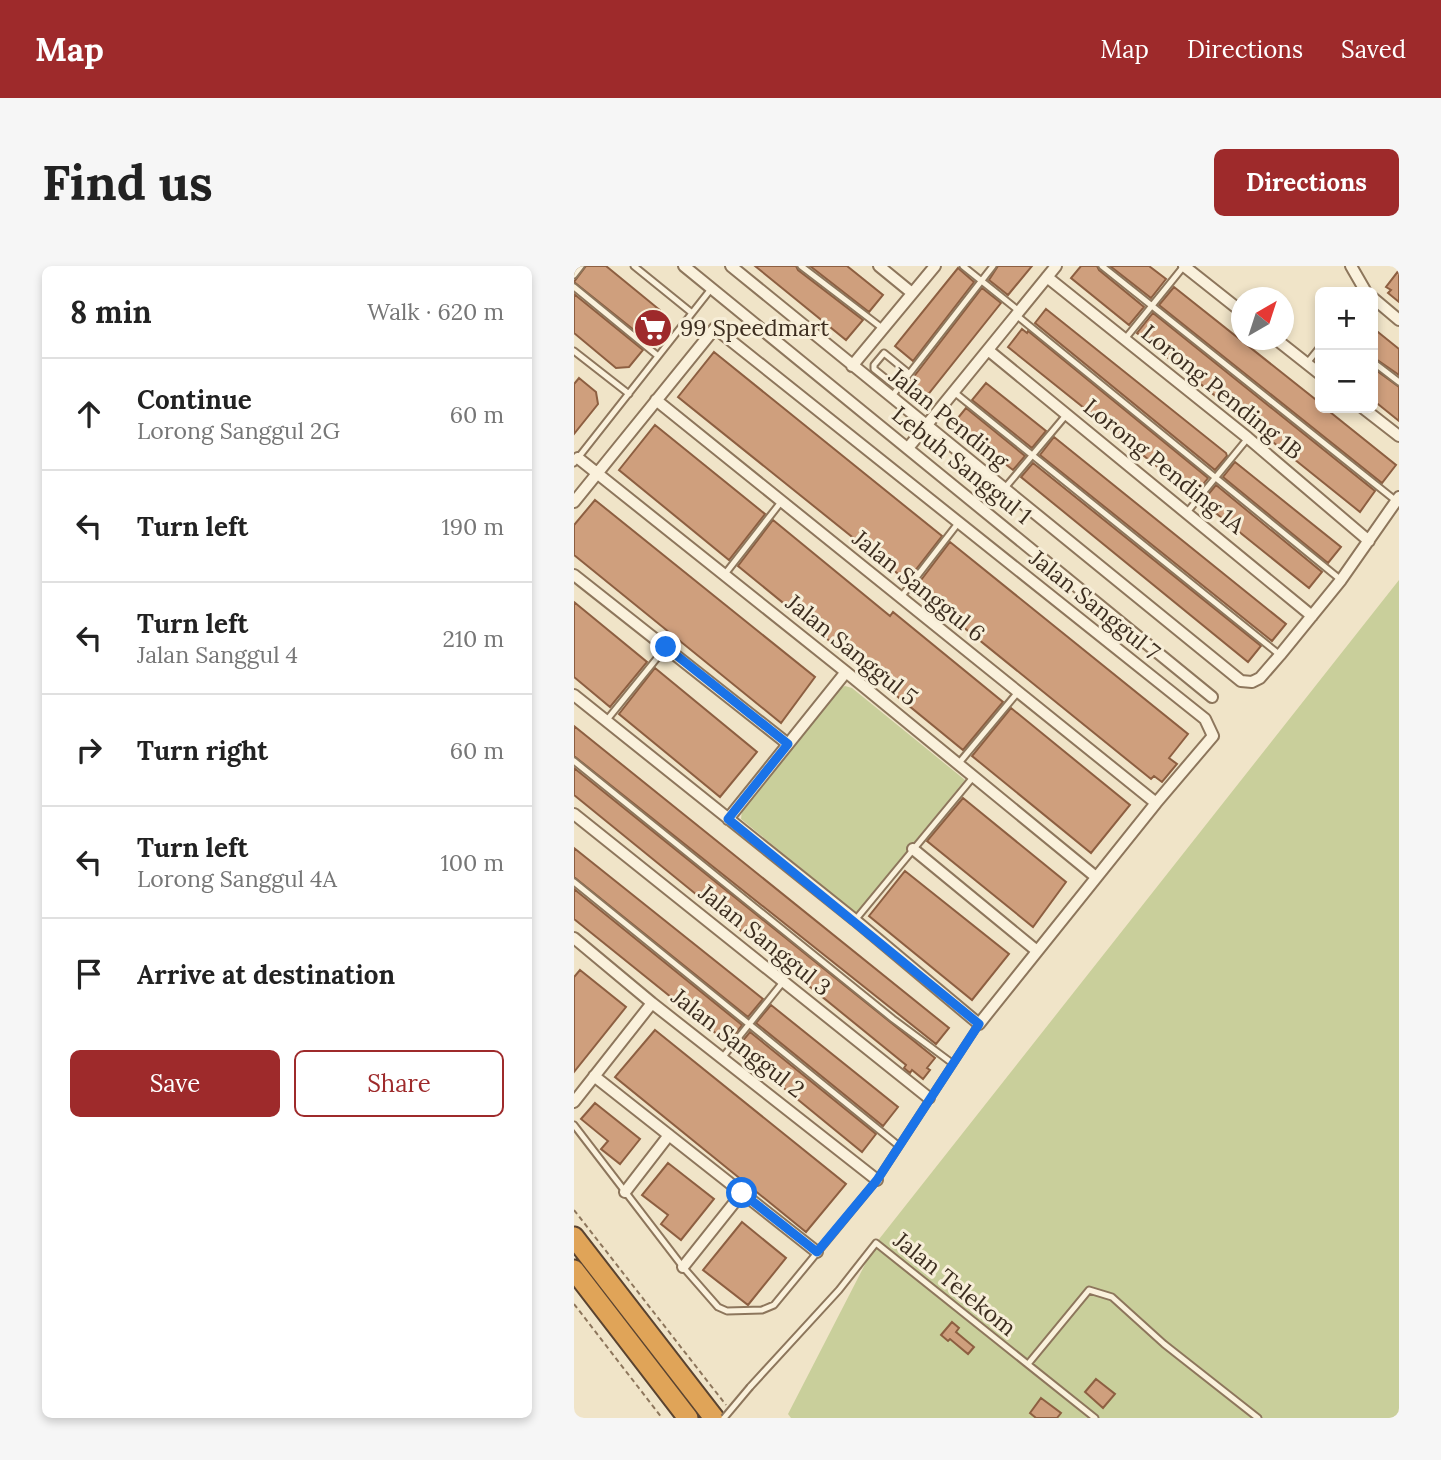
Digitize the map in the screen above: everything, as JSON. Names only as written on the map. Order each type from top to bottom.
[{"type":"highway","points":[[574,1237],[721,1413]]},
{"type":"highway","points":[[574,1270],[688,1418]]},
{"type":"street","name":"Lebuh Sanggul 1","points":[[684,266],[1212,697]]},
{"type":"street","name":"Jalan Pending","points":[[731,266],[1241,681],[1252,682],[1260,678],[1280,654]]},
{"type":"street","points":[[879,266],[912,293]]},
{"type":"street","points":[[852,366],[935,266]]},
{"type":"street","points":[[908,448],[1056,266]]},
{"type":"street","points":[[1184,266],[1231,304]]},
{"type":"street","points":[[1351,266],[1363,287]]},
{"type":"street","name":"Lorong Pending 1B","points":[[1047,277],[1248,438],[1369,541]]},
{"type":"street","points":[[1378,302],[1399,320]]},
{"type":"street","name":"Jalan Sanggul 7","points":[[656,400],[715,328],[1205,719],[1213,736],[1156,803]]},
{"type":"street","name":"Lorong Pending 1A","points":[[988,350],[1188,511],[1312,616]]},
{"type":"street","points":[[1290,350],[1315,370]]},
{"type":"street","points":[[574,502],[656,400]]},
{"type":"street","name":"Jalan Sanggul 6","points":[[656,400],[1156,803]]},
{"type":"street","points":[[1369,413],[1399,436]]},
{"type":"street","name":"Jalan Sanggul 5","points":[[576,460],[598,472],[1096,877]]},
{"type":"street","points":[[1280,654],[1341,580],[1398,499]]},
{"type":"street","points":[[574,575],[788,744]]},
{"type":"street","points":[[728,819],[846,672]]},
{"type":"street","points":[[574,695],[855,920],[979,1024],[1156,803]]},
{"type":"street","name":"Jalan Sanggul 3","points":[[574,814],[929,1098]]},
{"type":"street","points":[[913,849],[1037,951]]},
{"type":"street","name":"Jalan Sanggul 2","points":[[576,943],[877,1180]]},
{"type":"street","points":[[574,1101],[652,1003]]},
{"type":"street","points":[[594,1076],[817,1252]]},
{"type":"street","points":[[625,1192],[669,1135]]},
{"type":"street","points":[[683,1267],[742,1193]]},
{"type":"lane","points":[[574,275],[581,266]]},
{"type":"lane","points":[[634,266],[692,313]]},
{"type":"lane","points":[[801,266],[883,329]]},
{"type":"lane","points":[[963,266],[1341,580]]},
{"type":"lane","points":[[891,397],[907,373],[993,266]]},
{"type":"lane","points":[[1102,266],[1398,499]]},
{"type":"lane","points":[[1125,340],[1184,266]]},
{"type":"lane","points":[[574,287],[659,356]]},
{"type":"lane","points":[[576,460],[711,288]]},
{"type":"lane","points":[[1307,363],[1318,350]]},
{"type":"lane","points":[[574,351],[629,394]]},
{"type":"lane","points":[[884,353],[907,373],[894,385],[874,369],[874,365],[884,353]]},
{"type":"lane","points":[[1378,366],[1399,382]]},
{"type":"lane","points":[[954,392],[1280,654]]},
{"type":"lane","points":[[1004,489],[1067,414]]},
{"type":"lane","points":[[1188,511],[1248,438]]},
{"type":"lane","points":[[725,574],[780,502]]},
{"type":"lane","points":[[901,597],[959,522]]},
{"type":"lane","points":[[606,721],[666,647]]},
{"type":"lane","points":[[959,763],[1018,692]]},
{"type":"lane","points":[[574,761],[893,1019],[952,1063]]},
{"type":"lane","points":[[855,920],[974,776]]},
{"type":"lane","points":[[574,882],[899,1146]]},
{"type":"lane","points":[[722,1058],[783,982]]},
{"type":"lane","points":[[574,1125],[683,1267],[718,1307],[727,1311],[762,1310],[774,1305],[877,1180],[979,1024]]},
{"type":"lane","name":"Jalan Telekom","points":[[724,1418],[839,1290],[876,1243],[1095,1418]]},
{"type":"lane","points":[[1028,1364],[1089,1290],[1112,1297],[1164,1344],[1258,1418]]},
{"type":"path","points":[[574,1210],[721,1413]]},
{"type":"path","points":[[574,1304],[662,1418]]},
{"type":"green space","points":[[1399,580],[1399,1418],[791,1418],[788,1414],[876,1243]]},
{"type":"green space","points":[[845,686],[852,688],[965,780],[856,913],[741,819],[742,809],[838,689]]},
{"type":"building","points":[[586,266],[606,266],[661,311],[664,324],[649,342],[574,282]]},
{"type":"building","points":[[755,266],[796,266],[863,320],[846,340]]},
{"type":"building","points":[[810,266],[847,266],[883,295],[869,312]]},
{"type":"building","points":[[998,266],[1032,266],[1008,295],[989,280]]},
{"type":"building","points":[[1081,266],[1097,266],[1144,307],[1129,325],[1071,278]]},
{"type":"building","points":[[1110,266],[1149,266],[1166,279],[1151,298]]},
{"type":"building","points":[[958,268],[974,282],[913,361],[895,346]]},
{"type":"building","points":[[1399,270],[1399,302],[1388,293],[1391,290],[1386,287]]},
{"type":"building","points":[[1174,287],[1231,332],[1231,350],[1253,350],[1315,399],[1315,413],[1331,413],[1396,465],[1382,483],[1159,305]]},
{"type":"building","points":[[982,288],[1001,303],[926,397],[909,383]]},
{"type":"building","points":[[574,294],[643,350],[629,367],[616,368],[574,333]]},
{"type":"building","points":[[1046,309],[1226,453],[1227,456],[1215,470],[1035,323]]},
{"type":"building","points":[[1153,313],[1375,491],[1360,512],[1137,333]]},
{"type":"building","points":[[1022,329],[1027,333],[1028,331],[1208,478],[1194,496],[1008,347]]},
{"type":"building","points":[[1378,332],[1399,349],[1399,375],[1378,360]]},
{"type":"building","points":[[714,352],[942,536],[907,581],[678,397]]},
{"type":"building","points":[[1378,372],[1399,387],[1399,421],[1378,404]]},
{"type":"building","points":[[579,378],[596,392],[598,404],[574,434],[574,384]]},
{"type":"building","points":[[986,383],[1046,431],[1032,448],[972,400]]},
{"type":"building","points":[[966,408],[1025,456],[1013,470],[953,424]]},
{"type":"building","points":[[655,425],[765,514],[729,560],[619,470]]},
{"type":"building","points":[[1054,437],[1286,624],[1272,641],[1040,455]]},
{"type":"building","points":[[1235,462],[1341,547],[1328,563],[1223,477]]},
{"type":"building","points":[[1033,463],[1261,646],[1248,662],[1021,477]]},
{"type":"building","points":[[1216,485],[1322,572],[1309,588],[1202,502]]},
{"type":"building","points":[[595,500],[815,677],[781,723],[574,555],[574,525]]},
{"type":"building","points":[[773,520],[890,616],[893,612],[1003,702],[963,750],[738,566]]},
{"type":"building","points":[[950,542],[1188,734],[1169,758],[1177,764],[1162,782],[1154,776],[1151,779],[915,588]]},
{"type":"building","points":[[574,602],[647,662],[610,707],[574,677]]},
{"type":"building","points":[[655,668],[757,752],[720,797],[619,714]]},
{"type":"building","points":[[1011,708],[1130,805],[1091,853],[972,756]]},
{"type":"building","points":[[574,726],[949,1028],[936,1044],[574,756]]},
{"type":"building","points":[[574,768],[935,1058],[923,1079],[912,1070],[910,1073],[904,1068],[906,1065],[574,795]]},
{"type":"building","points":[[963,798],[1066,882],[1033,927],[927,841]]},
{"type":"building","points":[[574,848],[763,999],[748,1017],[574,877]]},
{"type":"building","points":[[905,871],[1009,954],[972,1000],[869,916]]},
{"type":"building","points":[[574,889],[742,1025],[728,1043],[574,919]]},
{"type":"building","points":[[580,970],[626,1007],[574,1072],[574,977]]},
{"type":"building","points":[[771,1005],[898,1107],[883,1126],[756,1023]]},
{"type":"building","points":[[655,1030],[846,1184],[806,1232],[615,1077]]},
{"type":"building","points":[[750,1032],[876,1134],[862,1152],[736,1049]]},
{"type":"building","points":[[595,1103],[640,1139],[620,1164],[601,1149],[608,1141],[581,1119]]},
{"type":"building","points":[[668,1163],[714,1199],[681,1240],[661,1224],[668,1215],[642,1195]]},
{"type":"building","points":[[742,1222],[786,1258],[748,1305],[703,1270]]},
{"type":"building","points":[[952,1322],[959,1328],[956,1332],[974,1347],[968,1354],[941,1335]]},
{"type":"building","points":[[1096,1379],[1115,1394],[1103,1408],[1085,1392]]},
{"type":"building","points":[[1041,1398],[1061,1413],[1057,1418],[1036,1418],[1030,1413]]},
{"type":"place","name":"99 Speedmart","points":[[653,328]]},
{"type":"route","points":[[666,647],[788,744],[728,819],[855,920],[979,1024],[877,1180],[817,1252],[742,1193]]}]
